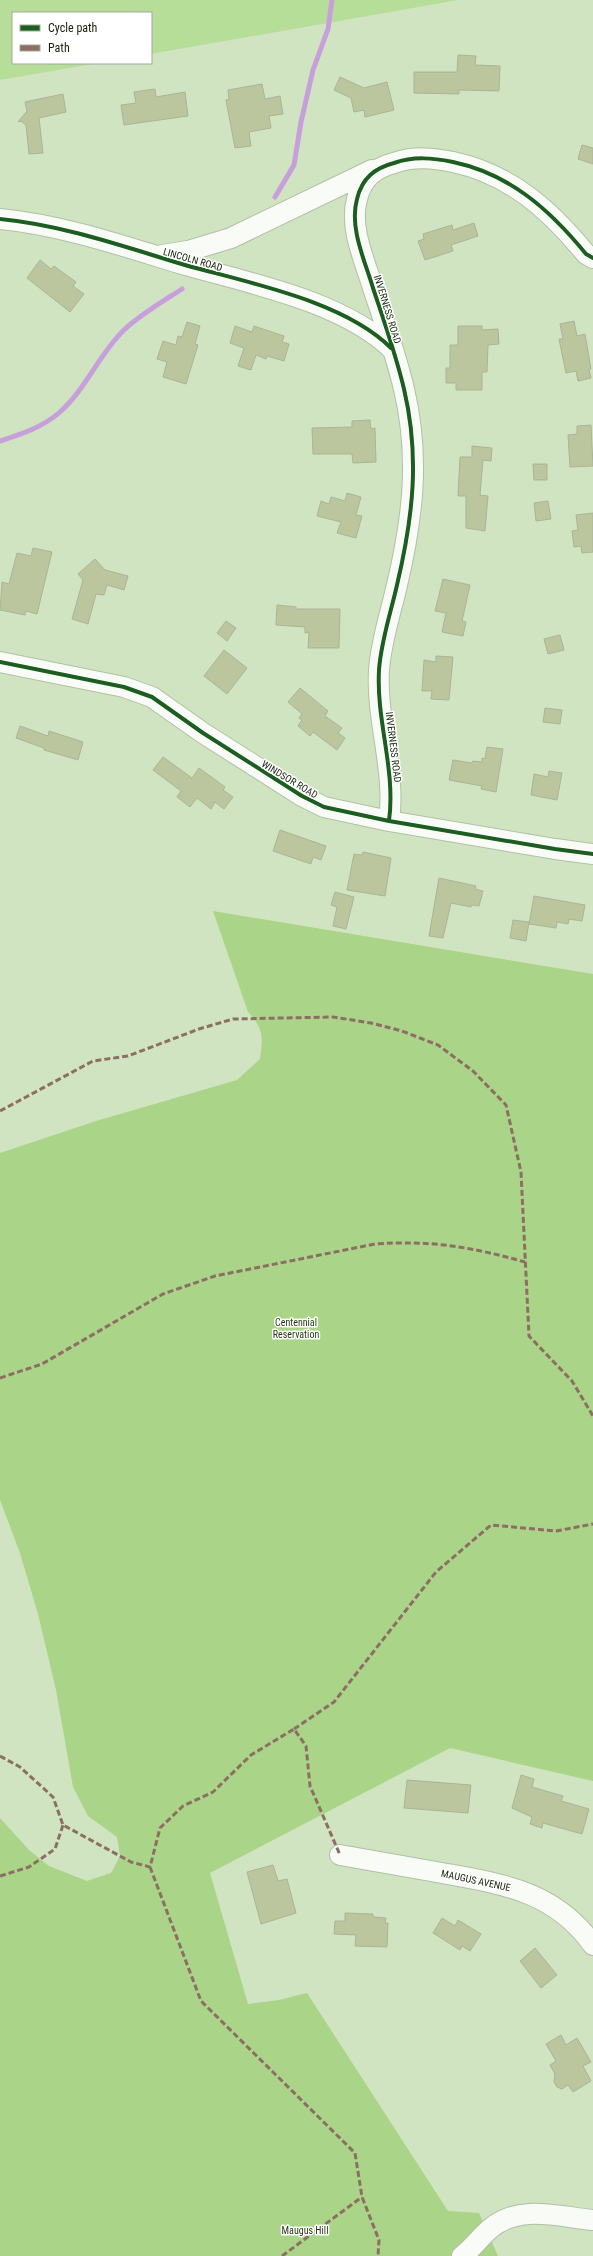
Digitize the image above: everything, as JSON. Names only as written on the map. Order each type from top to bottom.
[{"type":"street","name":"INVERNESS ROAD","points":[[389,821],[391,789],[380,706],[380,668],[404,553],[414,472],[410,423],[404,388],[359,243],[356,224],[357,198],[364,182],[378,168],[409,158],[426,158],[461,164],[488,172],[511,184],[544,208],[591,259]]},
{"type":"street","name":"LINCOLN ROAD","points":[[155,256],[188,251],[231,238],[378,168]]},
{"type":"street","name":"LINCOLN ROAD","points":[[0,219],[50,227],[282,293],[319,306],[361,325],[393,350]]},
{"type":"street","name":"WINDSOR ROAD","points":[[0,662],[124,687],[152,696],[203,733],[312,802],[342,812],[555,849],[593,854]]},
{"type":"street","name":"MAUGUS AVENUE","points":[[340,1855],[491,1882],[522,1890],[548,1903],[569,1918],[593,1945]]},
{"type":"street","points":[[462,2256],[491,2228],[511,2216],[533,2214],[593,2220]]},
{"type":"green space","points":[[0,0],[458,0],[152,54],[152,12],[12,12],[12,64],[92,64],[0,80]]},
{"type":"green space","name":"Centennial Reservation","points":[[213,911],[593,974],[593,1781],[450,1748],[210,1873],[248,2004],[279,2000],[307,1993],[448,2211],[479,2213],[498,2256],[0,2256],[0,1818],[29,1850],[49,1866],[87,1881],[111,1873],[120,1856],[117,1837],[88,1816],[73,1787],[56,1690],[38,1614],[20,1553],[0,1500],[0,1153],[96,1121],[237,1080],[260,1059],[262,1039],[260,1029],[248,1012]]},
{"type":"building","points":[[458,55],[476,56],[475,65],[500,66],[499,91],[459,90],[459,94],[414,93],[414,72],[457,72]]},
{"type":"building","points":[[340,77],[364,88],[387,82],[394,110],[365,117],[364,110],[354,112],[351,98],[334,90]]},
{"type":"building","points":[[262,84],[265,99],[280,96],[283,114],[269,116],[271,128],[249,132],[251,146],[235,148],[226,100],[229,99],[228,90]]},
{"type":"building","points":[[155,89],[156,97],[185,92],[188,116],[124,125],[121,105],[136,103],[134,92]]},
{"type":"building","points":[[63,94],[66,112],[39,118],[43,153],[29,154],[26,125],[21,121],[18,122],[27,111],[25,102]]},
{"type":"building","points":[[582,145],[593,148],[593,164],[578,159]]},
{"type":"building","points":[[474,223],[478,236],[451,245],[453,251],[425,260],[418,241],[424,239],[423,234],[452,225],[453,230]]},
{"type":"building","points":[[40,260],[51,269],[54,266],[76,282],[73,286],[84,294],[70,312],[27,278]]},
{"type":"building","points":[[574,321],[577,336],[585,334],[591,369],[589,369],[591,378],[578,381],[576,371],[566,373],[559,339],[563,339],[560,324]]},
{"type":"building","points":[[187,322],[200,326],[195,344],[198,345],[186,384],[163,377],[167,362],[157,359],[163,341],[176,345],[178,336],[182,337]]},
{"type":"building","points":[[235,326],[252,332],[254,326],[284,336],[282,342],[289,344],[284,361],[267,356],[266,359],[256,355],[251,370],[238,366],[244,348],[230,343]]},
{"type":"building","points":[[458,326],[482,326],[482,330],[498,329],[499,344],[488,345],[487,372],[482,372],[482,390],[456,390],[456,383],[446,383],[446,368],[450,368],[450,345],[458,345]]},
{"type":"building","points":[[370,420],[371,429],[375,428],[376,462],[353,463],[352,454],[313,454],[312,428],[352,427],[352,421]]},
{"type":"building","points":[[591,425],[593,466],[570,467],[568,435],[577,434],[577,426]]},
{"type":"building","points":[[472,446],[492,448],[491,461],[483,460],[480,495],[488,496],[485,531],[466,528],[466,496],[458,496],[460,457],[472,457]]},
{"type":"building","points":[[533,464],[547,464],[547,480],[534,480]]},
{"type":"building","points":[[347,493],[361,497],[356,515],[362,516],[356,538],[337,533],[341,522],[317,516],[321,501],[329,504],[331,497],[345,501]]},
{"type":"building","points":[[548,501],[551,519],[536,521],[534,503]]},
{"type":"building","points":[[593,513],[593,552],[582,553],[581,546],[574,547],[572,531],[578,530],[576,515]]},
{"type":"building","points":[[33,548],[52,552],[37,614],[26,611],[25,615],[0,610],[2,582],[9,584],[17,553],[31,556]]},
{"type":"building","points":[[95,559],[105,570],[128,576],[124,590],[107,585],[104,595],[96,594],[88,624],[72,619],[83,580],[78,574]]},
{"type":"building","points":[[443,579],[470,585],[462,621],[466,622],[463,636],[442,632],[446,613],[435,611]]},
{"type":"building","points":[[277,605],[296,607],[296,609],[340,609],[339,648],[308,648],[309,632],[305,633],[305,627],[276,625]]},
{"type":"building","points":[[226,621],[236,628],[227,641],[217,633]]},
{"type":"building","points":[[560,635],[564,650],[548,654],[544,639]]},
{"type":"building","points":[[224,650],[247,668],[227,694],[204,676]]},
{"type":"building","points":[[436,656],[453,657],[449,700],[431,699],[432,691],[422,691],[424,660],[436,662]]},
{"type":"building","points":[[300,688],[328,711],[325,716],[342,728],[338,733],[345,738],[337,750],[313,732],[310,736],[298,726],[302,720],[299,718],[302,714],[288,702]]},
{"type":"building","points":[[545,708],[562,710],[560,724],[543,722]]},
{"type":"building","points":[[20,726],[48,736],[49,731],[83,742],[78,760],[44,750],[44,748],[16,738]]},
{"type":"building","points":[[487,747],[503,749],[496,792],[481,789],[482,786],[449,780],[453,760],[472,763],[473,761],[482,762],[482,758],[485,759]]},
{"type":"building","points":[[163,757],[192,778],[199,768],[225,787],[223,790],[233,797],[224,809],[215,802],[211,809],[197,798],[190,807],[177,797],[181,791],[153,770]]},
{"type":"building","points":[[549,771],[562,773],[557,800],[531,795],[534,774],[548,777]]},
{"type":"building","points":[[280,830],[326,846],[321,860],[313,857],[311,864],[273,851]]},
{"type":"building","points":[[363,852],[391,858],[385,896],[347,890],[354,854],[362,855]]},
{"type":"building","points":[[439,878],[476,886],[475,889],[483,891],[479,906],[472,905],[471,907],[451,903],[443,938],[429,936]]},
{"type":"building","points":[[335,892],[354,897],[346,929],[333,926],[337,907],[331,905]]},
{"type":"building","points":[[534,896],[585,905],[582,921],[569,919],[568,924],[557,922],[556,928],[529,924]]},
{"type":"building","points":[[513,920],[529,922],[526,941],[510,938]]},
{"type":"building","points":[[521,1775],[534,1779],[532,1787],[563,1796],[561,1801],[589,1809],[582,1834],[543,1823],[542,1828],[530,1824],[532,1817],[512,1808]]},
{"type":"building","points":[[407,1780],[471,1785],[468,1813],[404,1808]]},
{"type":"building","points":[[273,1865],[278,1881],[287,1879],[296,1913],[261,1924],[247,1872]]},
{"type":"building","points":[[345,1913],[373,1914],[373,1917],[386,1918],[385,1923],[388,1923],[387,1947],[355,1946],[356,1935],[334,1934],[335,1921],[345,1921]]},
{"type":"building","points":[[442,1918],[455,1926],[458,1920],[481,1934],[470,1951],[462,1946],[460,1950],[433,1933]]},
{"type":"building","points":[[535,1948],[557,1975],[541,1988],[520,1961]]},
{"type":"building","points":[[561,2035],[566,2045],[577,2038],[591,2062],[583,2066],[591,2081],[573,2092],[568,2085],[562,2089],[557,2087],[554,2082],[555,2074],[550,2065],[556,2061],[546,2044]]},
{"type":"waterway","points":[[275,197],[294,165],[301,122],[313,70],[328,29],[332,0]]},
{"type":"waterway","points":[[0,441],[39,426],[60,412],[77,393],[115,339],[145,313],[182,289]]},
{"type":"marked path","points":[[0,1111],[93,1061],[128,1056],[199,1029],[233,1019],[333,1017],[371,1023],[402,1031],[438,1045],[473,1071],[506,1105],[521,1172],[529,1336],[572,1381],[593,1416]]},
{"type":"marked path","points":[[0,1378],[42,1364],[163,1294],[215,1276],[375,1244],[396,1243],[451,1246],[487,1252],[525,1262]]},
{"type":"marked path","points":[[294,1729],[334,1702],[436,1572],[491,1525],[556,1531],[593,1524]]},
{"type":"marked path","points":[[0,1756],[20,1767],[53,1797],[63,1825],[131,1862],[150,1867],[160,1828],[183,1806],[213,1792],[251,1755],[294,1729],[306,1746],[310,1786],[340,1855]]},
{"type":"marked path","points":[[0,1876],[29,1867],[55,1849],[63,1825]]},
{"type":"marked path","points":[[150,1867],[201,2001],[355,2153],[362,2197],[379,2240],[378,2256]]},
{"type":"marked path","points":[[282,2256],[362,2197]]},
{"type":"cycle path","points":[[389,821],[390,783],[380,708],[379,670],[384,637],[403,560],[407,535],[412,487],[412,439],[409,414],[401,376],[356,233],[355,210],[359,192],[362,185],[370,175],[387,165],[409,159],[438,159],[453,162],[493,175],[511,185],[543,209],[586,254],[593,258]]},
{"type":"cycle path","points":[[0,219],[70,231],[294,296],[322,306],[348,318],[371,332],[391,348]]},
{"type":"cycle path","points":[[0,662],[124,687],[152,697],[203,733],[302,796],[324,807],[389,821],[593,854]]},
{"type":"park label","name":"Maugus Hill","points":[[305,2230]]}]
